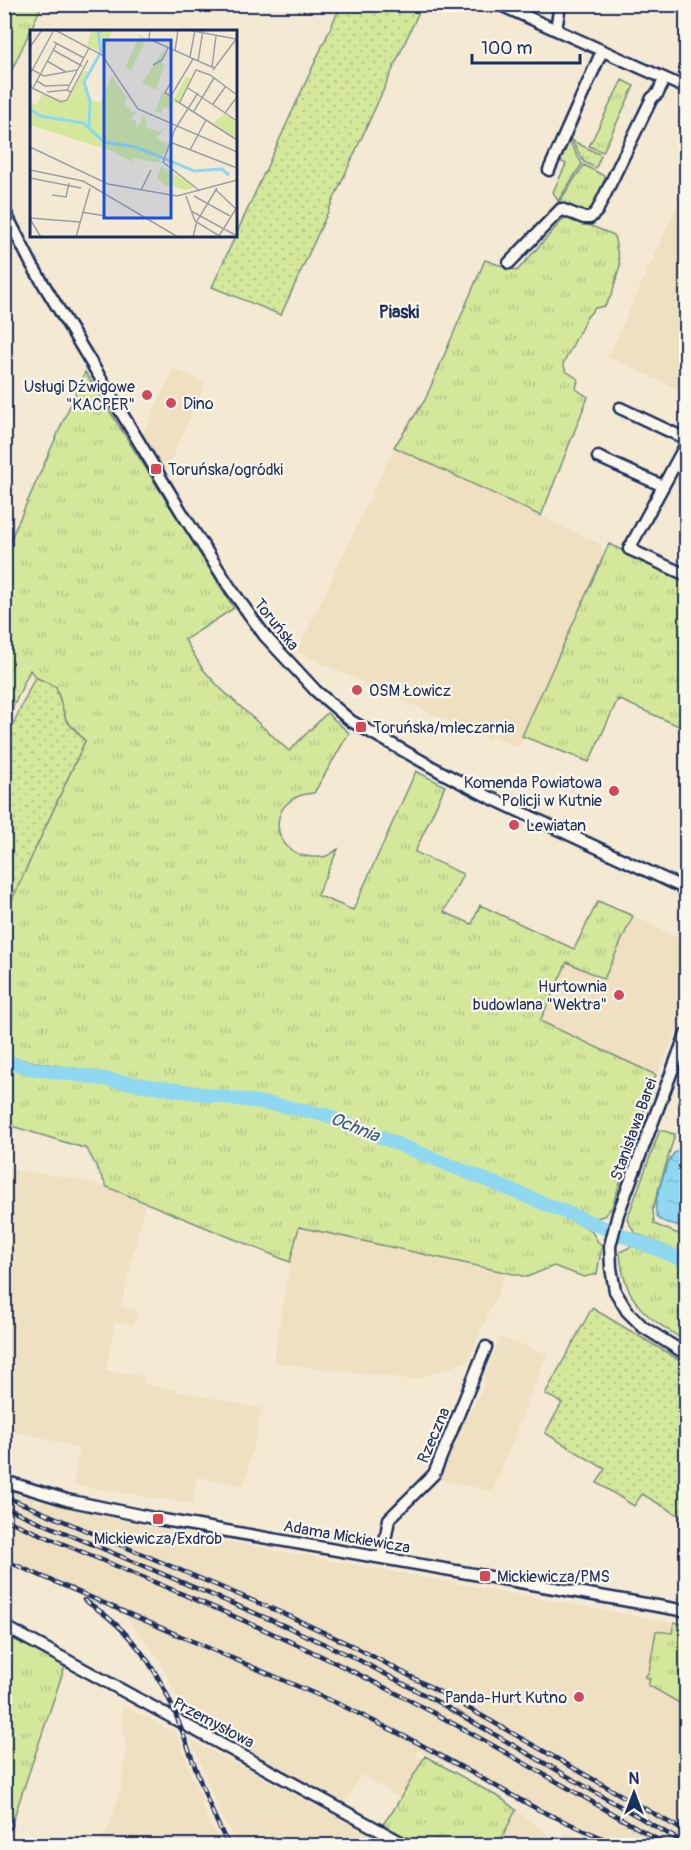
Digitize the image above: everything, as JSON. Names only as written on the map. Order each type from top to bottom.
[{"type":"street","points":[[498,4],[687,88]]},
{"type":"street","points":[[556,30],[560,4]]},
{"type":"street","points":[[549,170],[602,51]]},
{"type":"street","points":[[509,263],[561,209],[584,218],[590,218],[597,211],[652,98],[658,93],[664,79]]},
{"type":"street","name":"Toruńska","points":[[4,210],[38,275],[225,580],[265,636],[316,691],[351,721],[441,772],[490,798],[687,889]]},
{"type":"street","points":[[621,408],[687,438]]},
{"type":"street","points":[[687,444],[629,549],[687,574]]},
{"type":"street","points":[[598,457],[663,486]]},
{"type":"street","name":"Stanisława Barei","points":[[687,1034],[682,1056],[618,1214],[610,1246],[610,1268],[615,1291],[627,1311],[643,1327],[687,1354]]},
{"type":"street","name":"Rzeczna","points":[[382,1557],[389,1519],[434,1474],[486,1347]]},
{"type":"street","name":"Adama Mickiewicza","points":[[4,1481],[41,1494],[103,1508],[687,1611]]},
{"type":"street","name":"Przemysłowa","points":[[4,1626],[408,1845]]},
{"type":"shaded area","points":[[686,186],[686,393],[608,357]]},
{"type":"shaded area","points":[[174,368],[206,383],[164,475],[141,437]]},
{"type":"shaded area","points":[[394,447],[600,544],[603,551],[518,748],[492,735],[489,740],[297,652]]},
{"type":"shaded area","name":"Hurtownia budowlana \"Wektra\"","points":[[633,916],[686,941],[686,1011],[656,1075],[540,1021],[567,962],[604,979]]},
{"type":"shaded area","points":[[4,1168],[73,1178],[107,1187],[145,1203],[121,1306],[137,1310],[134,1325],[115,1322],[106,1370],[143,1376],[144,1384],[262,1408],[244,1486],[197,1477],[192,1504],[73,1485],[79,1449],[5,1429]]},
{"type":"shaded area","points":[[299,1226],[507,1272],[468,1361],[414,1380],[273,1363],[290,1262]]},
{"type":"shaded area","points":[[501,1337],[547,1354],[493,1491],[442,1481],[442,1472],[455,1440],[486,1382],[483,1379]]},
{"type":"shaded area","points":[[4,1486],[41,1503],[45,1501],[153,1528],[686,1625],[686,1845],[608,1845],[418,1750],[416,1755],[422,1759],[400,1798],[361,1775],[344,1804],[186,1718],[159,1659],[124,1615],[5,1563]]},
{"type":"shaded area","points":[[122,1705],[177,1733],[209,1822],[223,1845],[100,1845],[109,1826],[121,1787],[126,1753]]},
{"type":"shaded area","points":[[191,1740],[390,1845],[238,1845],[221,1816]]},
{"type":"shaded area","points":[[516,1810],[557,1841],[565,1832],[602,1845],[498,1845]]},
{"type":"green space","points":[[4,5],[42,5],[5,85]]},
{"type":"green space","points":[[341,5],[422,5],[281,315],[212,287],[235,237],[237,237],[237,232]]},
{"type":"green space","points":[[622,80],[634,86],[603,152],[589,146]]},
{"type":"green space","points":[[568,139],[582,164],[558,201],[553,192],[566,164],[562,162],[560,156]]},
{"type":"green space","points":[[571,140],[601,155],[596,168],[584,162]]},
{"type":"green space","points":[[584,165],[608,178],[592,210],[585,214],[559,202]]},
{"type":"green space","points":[[566,216],[614,235],[620,265],[612,294],[605,306],[595,308],[587,317],[563,364],[566,371],[578,379],[576,389],[588,397],[541,516],[394,447],[425,400],[485,260],[517,271]]},
{"type":"green space","points":[[85,372],[234,608],[185,640],[202,668],[219,687],[289,751],[327,713],[349,733],[314,793],[298,797],[287,804],[280,814],[278,825],[281,837],[287,847],[298,854],[323,857],[338,849],[317,895],[353,910],[416,771],[445,786],[415,852],[463,874],[444,912],[472,924],[480,905],[574,949],[598,901],[633,916],[604,979],[567,962],[540,1021],[656,1075],[612,1207],[604,1216],[596,1218],[318,1108],[5,1057],[5,914],[85,741],[66,720],[56,687],[35,677],[30,670],[5,725],[5,552]]},
{"type":"green space","points":[[609,544],[686,581],[686,715],[681,727],[618,699],[589,762],[522,736]]},
{"type":"green space","points":[[35,677],[56,687],[66,720],[85,741],[5,915],[5,742]]},
{"type":"green space","points":[[5,1065],[34,1073],[322,1118],[569,1218],[591,1230],[602,1245],[597,1274],[584,1277],[554,1266],[527,1277],[299,1227],[290,1262],[107,1187],[87,1149],[5,1124]]},
{"type":"green space","points":[[660,1130],[675,1134],[653,1208],[654,1224],[686,1237],[686,1255],[635,1233],[627,1219]]},
{"type":"green space","points":[[632,1246],[686,1266],[686,1341],[649,1316],[632,1296],[626,1284],[620,1252]]},
{"type":"green space","points":[[592,1308],[686,1364],[686,1524],[680,1523],[680,1516],[642,1494],[634,1506],[597,1483],[605,1469],[545,1433],[562,1403],[545,1394]]},
{"type":"green space","points":[[674,1622],[686,1625],[686,1707],[648,1685],[650,1679],[645,1677],[649,1672],[656,1631],[672,1633]]},
{"type":"green space","points":[[9,1634],[65,1666],[12,1823],[5,1821],[4,1648]]},
{"type":"green space","points":[[425,1756],[502,1799],[516,1810],[498,1845],[420,1845],[382,1825],[393,1811]]},
{"type":"water","points":[[682,1149],[686,1150],[686,1229],[659,1219],[656,1214],[659,1190],[670,1159],[674,1153]]},
{"type":"waterway","name":"Ochnia","points":[[4,1061],[30,1068],[277,1105],[326,1115],[686,1261]]},
{"type":"railway","points":[[4,1496],[287,1615],[357,1648],[440,1692],[686,1832]]},
{"type":"railway","points":[[4,1507],[283,1625],[355,1658],[436,1701],[686,1844]]},
{"type":"railway","points":[[4,1519],[229,1614],[362,1676],[478,1737],[669,1846]]},
{"type":"railway","points":[[4,1560],[341,1705],[418,1743],[539,1810],[620,1846]]},
{"type":"railway","points":[[84,1600],[116,1624],[141,1651],[160,1681],[212,1812],[229,1846]]},
{"type":"place","name":"Usługi Dźwigowe \"KACPER\"","points":[[147,395]]},
{"type":"place","name":"Dino","points":[[171,403]]},
{"type":"place","name":"Toruńska/ogródki","points":[[156,469]]},
{"type":"place","name":"OSM Łowicz","points":[[357,690]]},
{"type":"place","name":"Toruńska/mleczarnia","points":[[361,727]]},
{"type":"place","name":"Komenda Powiatowa Policji w Kutnie","points":[[614,791]]},
{"type":"place","name":"Lewiatan","points":[[514,825]]},
{"type":"place","name":"Hurtownia budowlana \"Wektra\"","points":[[619,995]]},
{"type":"place","name":"Mickiewicza/Exdrob","points":[[158,1519]]},
{"type":"place","name":"Mickiewicza/PMS","points":[[485,1576]]},
{"type":"place","name":"Panda-Hurt Kutno","points":[[579,1697]]},
{"type":"district","name":"Piaski","points":[[399,312]]}]
